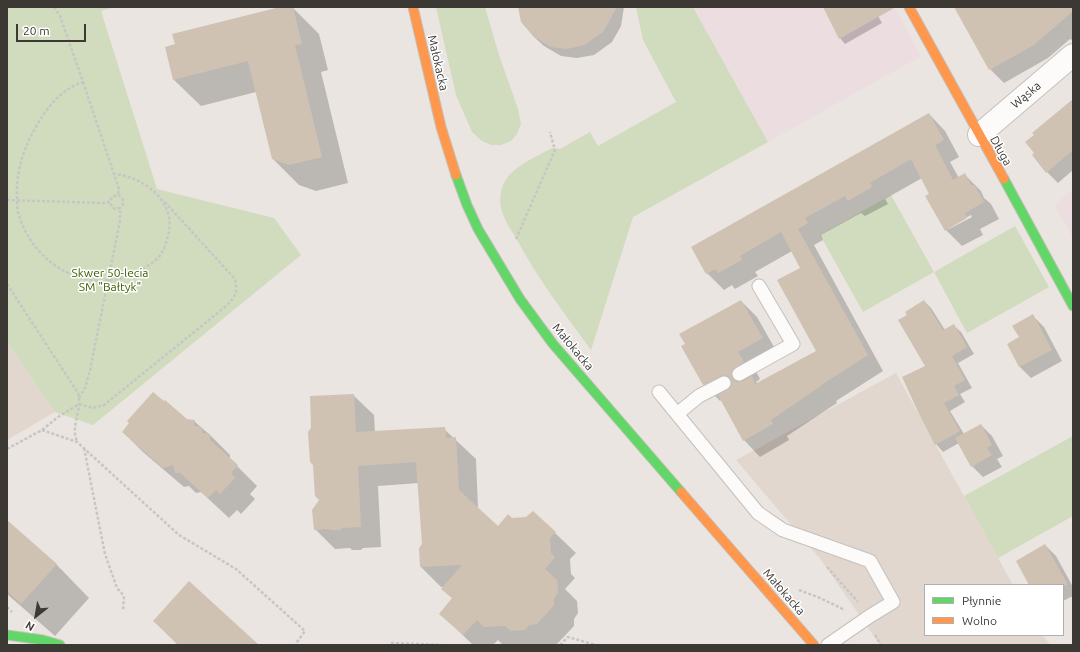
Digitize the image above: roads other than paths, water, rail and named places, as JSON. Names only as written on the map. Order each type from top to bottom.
[{"type":"main road","name":"Małokacka","points":[[413,7],[441,127],[458,182],[478,229],[520,299],[558,350],[814,645]]},
{"type":"main road","name":"Długa","points":[[909,7],[1073,306]]},
{"type":"main road","points":[[7,635],[43,640],[60,645]]},
{"type":"street","name":"Wąska","points":[[979,135],[1073,55]]},
{"type":"lane","points":[[739,374],[792,344],[759,286]]},
{"type":"lane","points":[[677,414],[699,396],[724,383]]},
{"type":"lane","points":[[659,392],[758,513],[783,530],[870,561],[893,602],[828,645]]},
{"type":"park label","name":"Skwer 50-lecia SM \"Bałtyk\"","points":[[110,280]]}]
